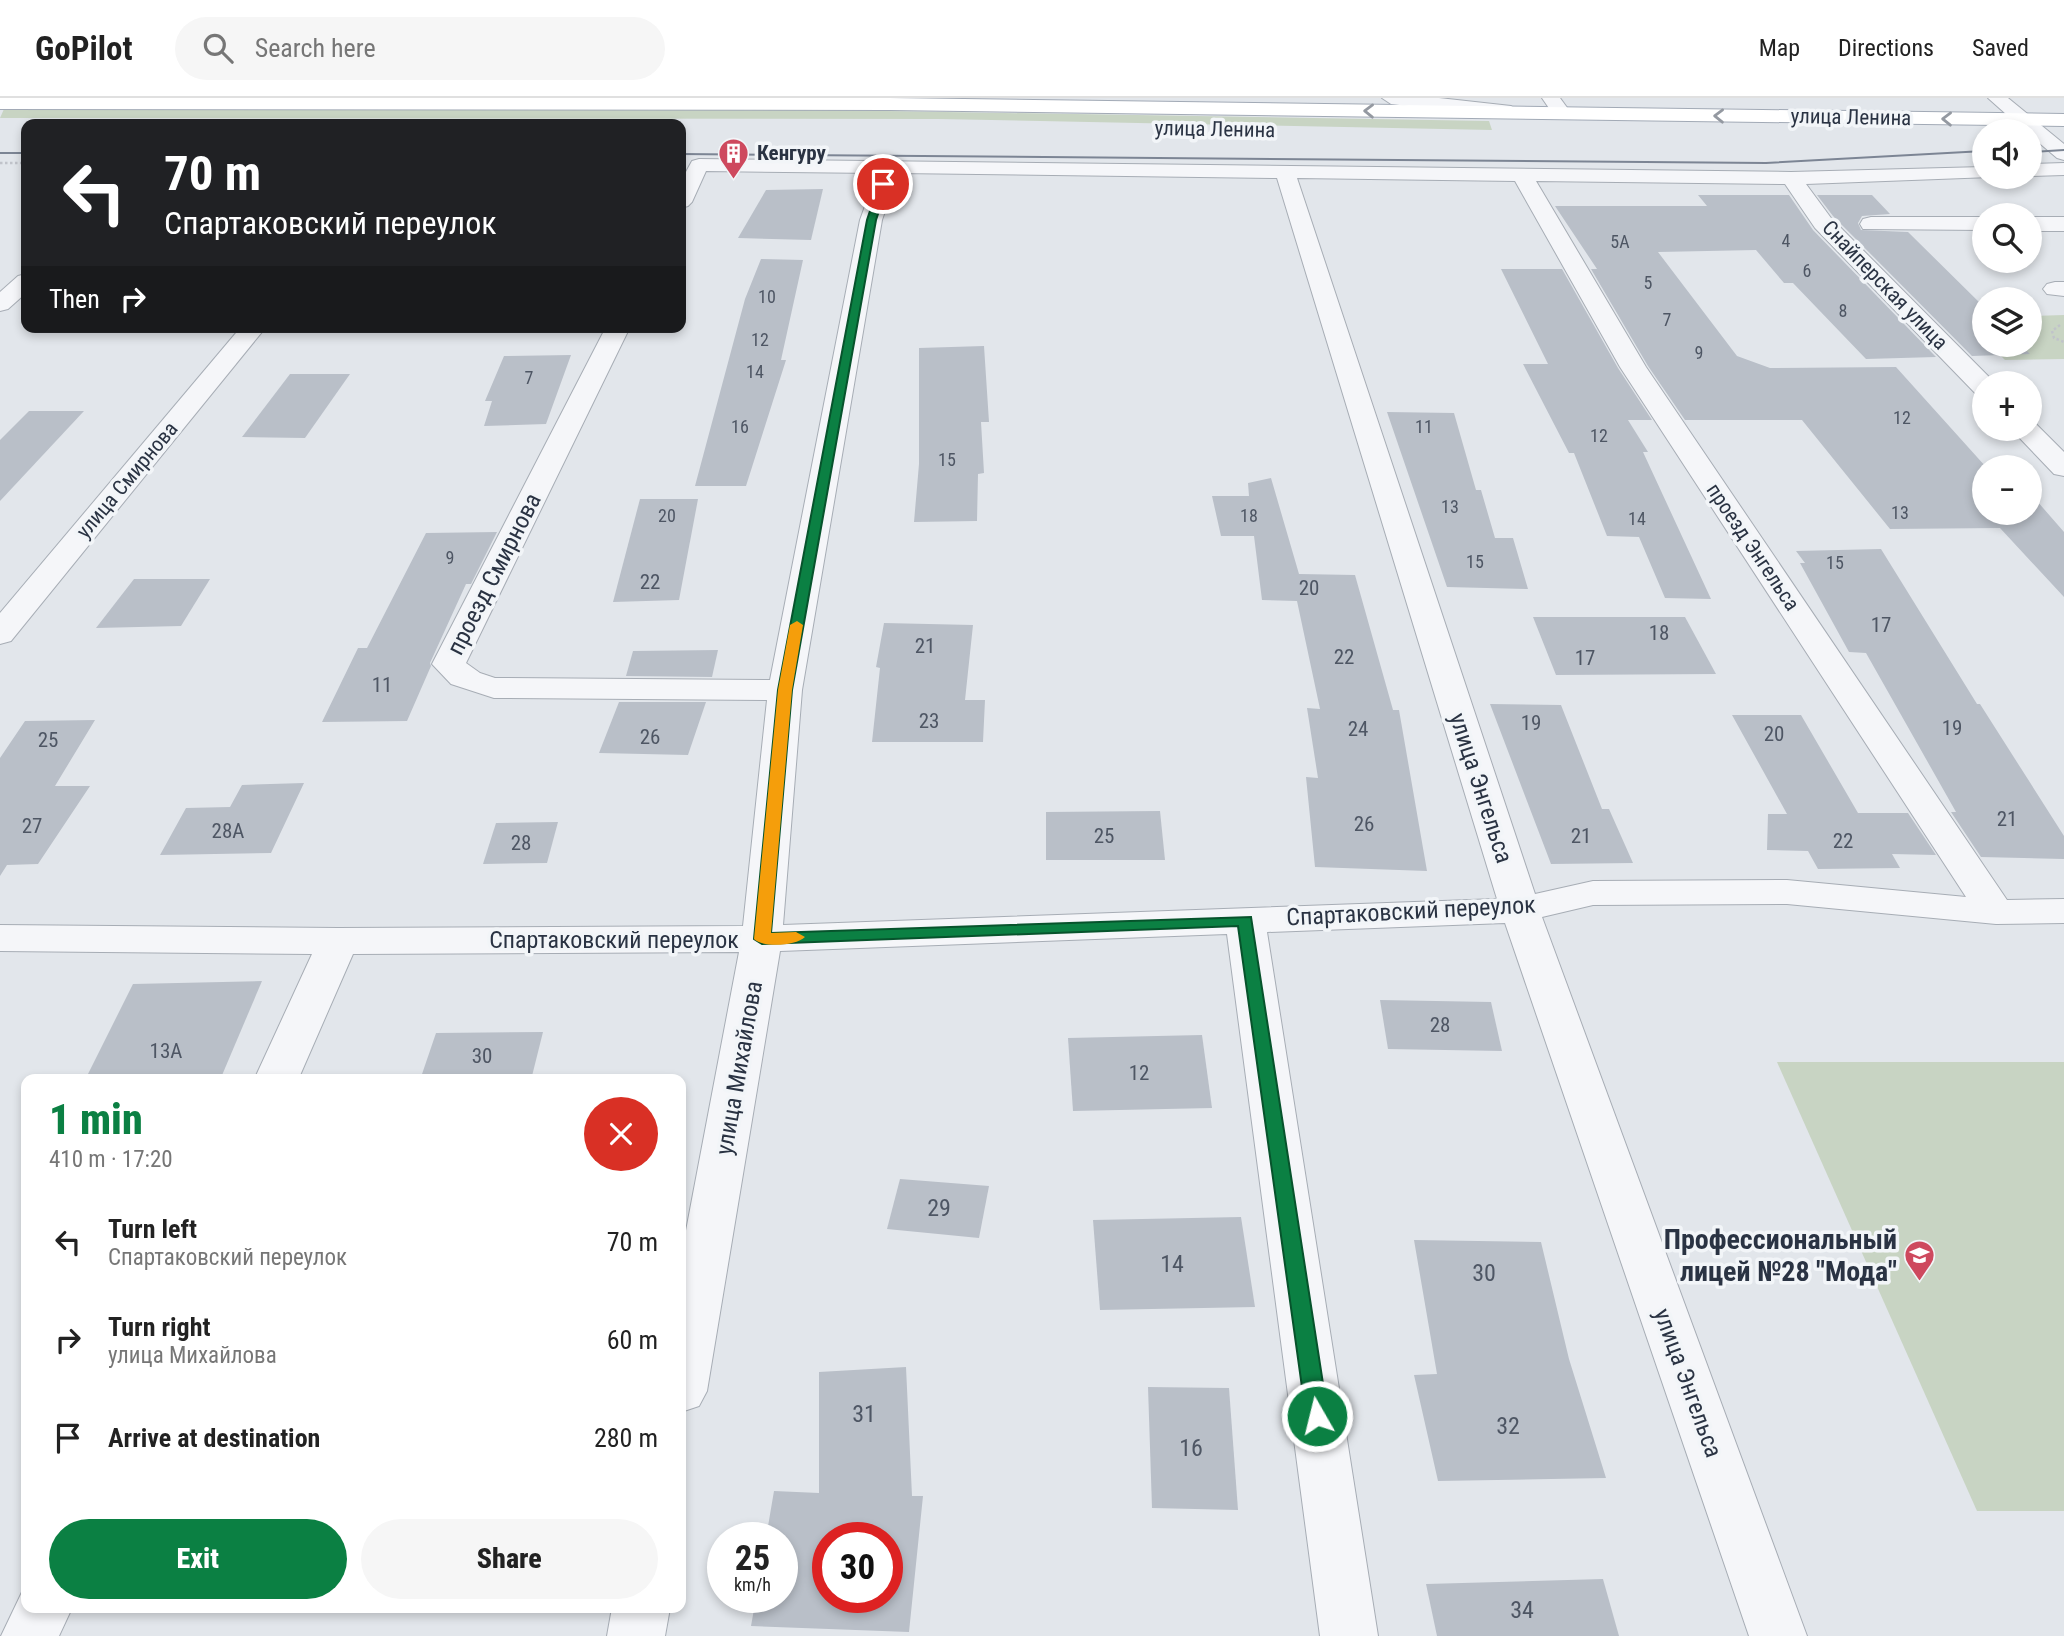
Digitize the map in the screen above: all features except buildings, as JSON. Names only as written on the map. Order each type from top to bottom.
[{"type":"main road","name":"улица Ленина","points":[[0,103],[890,104],[1516,113],[1557,106],[1989,119]]},
{"type":"main road","points":[[1516,113],[1527,134]]},
{"type":"main road","name":"улица Ленина","points":[[2042,120],[2064,120]]},
{"type":"street","points":[[1391,98],[1516,113]]},
{"type":"street","points":[[1997,98],[2021,119]]},
{"type":"street","points":[[686,192],[699,165],[1791,178],[1972,173]]},
{"type":"street","name":"улица Михайлова","points":[[686,1363],[762,939],[785,690],[871,220],[890,166]]},
{"type":"street","points":[[2042,170],[2064,169]]},
{"type":"street","name":"улица Энгельса","points":[[1286,172],[1520,910],[1778,1636]]},
{"type":"street","name":"проезд Энгельса","points":[[1522,175],[1633,367],[1996,912]]},
{"type":"street","name":"Снайперская улица","points":[[1791,178],[1823,223],[1972,375]]},
{"type":"street","points":[[1871,224],[1972,224]]},
{"type":"street","points":[[2042,224],[2064,224]]},
{"type":"street","points":[[0,304],[21,285]]},
{"type":"street","name":"улица Смирнова","points":[[0,634],[249,333]]},
{"type":"street","name":"проезд Смирнова","points":[[615,333],[449,664],[454,672],[469,682],[494,688],[785,690]]},
{"type":"street","points":[[2037,441],[2064,468]]},
{"type":"street","name":"Спартаковский переулок","points":[[0,939],[338,942],[762,939],[1520,910],[1593,893],[1787,892],[1996,912],[2064,911]]},
{"type":"street","points":[[1245,920],[1349,1636]]},
{"type":"street","points":[[279,1074],[338,942]]},
{"type":"street","points":[[30,1636],[41,1613]]},
{"type":"street","points":[[636,1636],[640,1613]]},
{"type":"path","points":[[0,163],[21,163]]},
{"type":"path","points":[[2064,323],[2052,331],[2054,338],[2064,342]]},
{"type":"green space","points":[[4,109],[771,109],[1489,121],[1492,130],[938,119],[0,118]]},
{"type":"green space","points":[[2064,315],[2064,359],[2005,360],[2002,357],[2042,357],[2042,316]]},
{"type":"green space","points":[[1777,1062],[2064,1062],[2064,1511],[1977,1511]]},
{"type":"tram line","points":[[2042,151],[2064,150]]},
{"type":"tram line","points":[[686,154],[1766,163],[1972,152]]},
{"type":"tram line","points":[[0,153],[21,153]]},
{"type":"slow traffic","points":[[796,937],[762,939],[785,690],[797,625]]},
{"type":"place","name":"Кенгуру","points":[[734,180]]},
{"type":"place","name":"Профессиональный лицей №28 \"Мода\"","points":[[1920,1282]]},
{"type":"route","points":[[883,184],[871,220],[785,690],[762,939],[1245,920],[1317,1416]]}]
